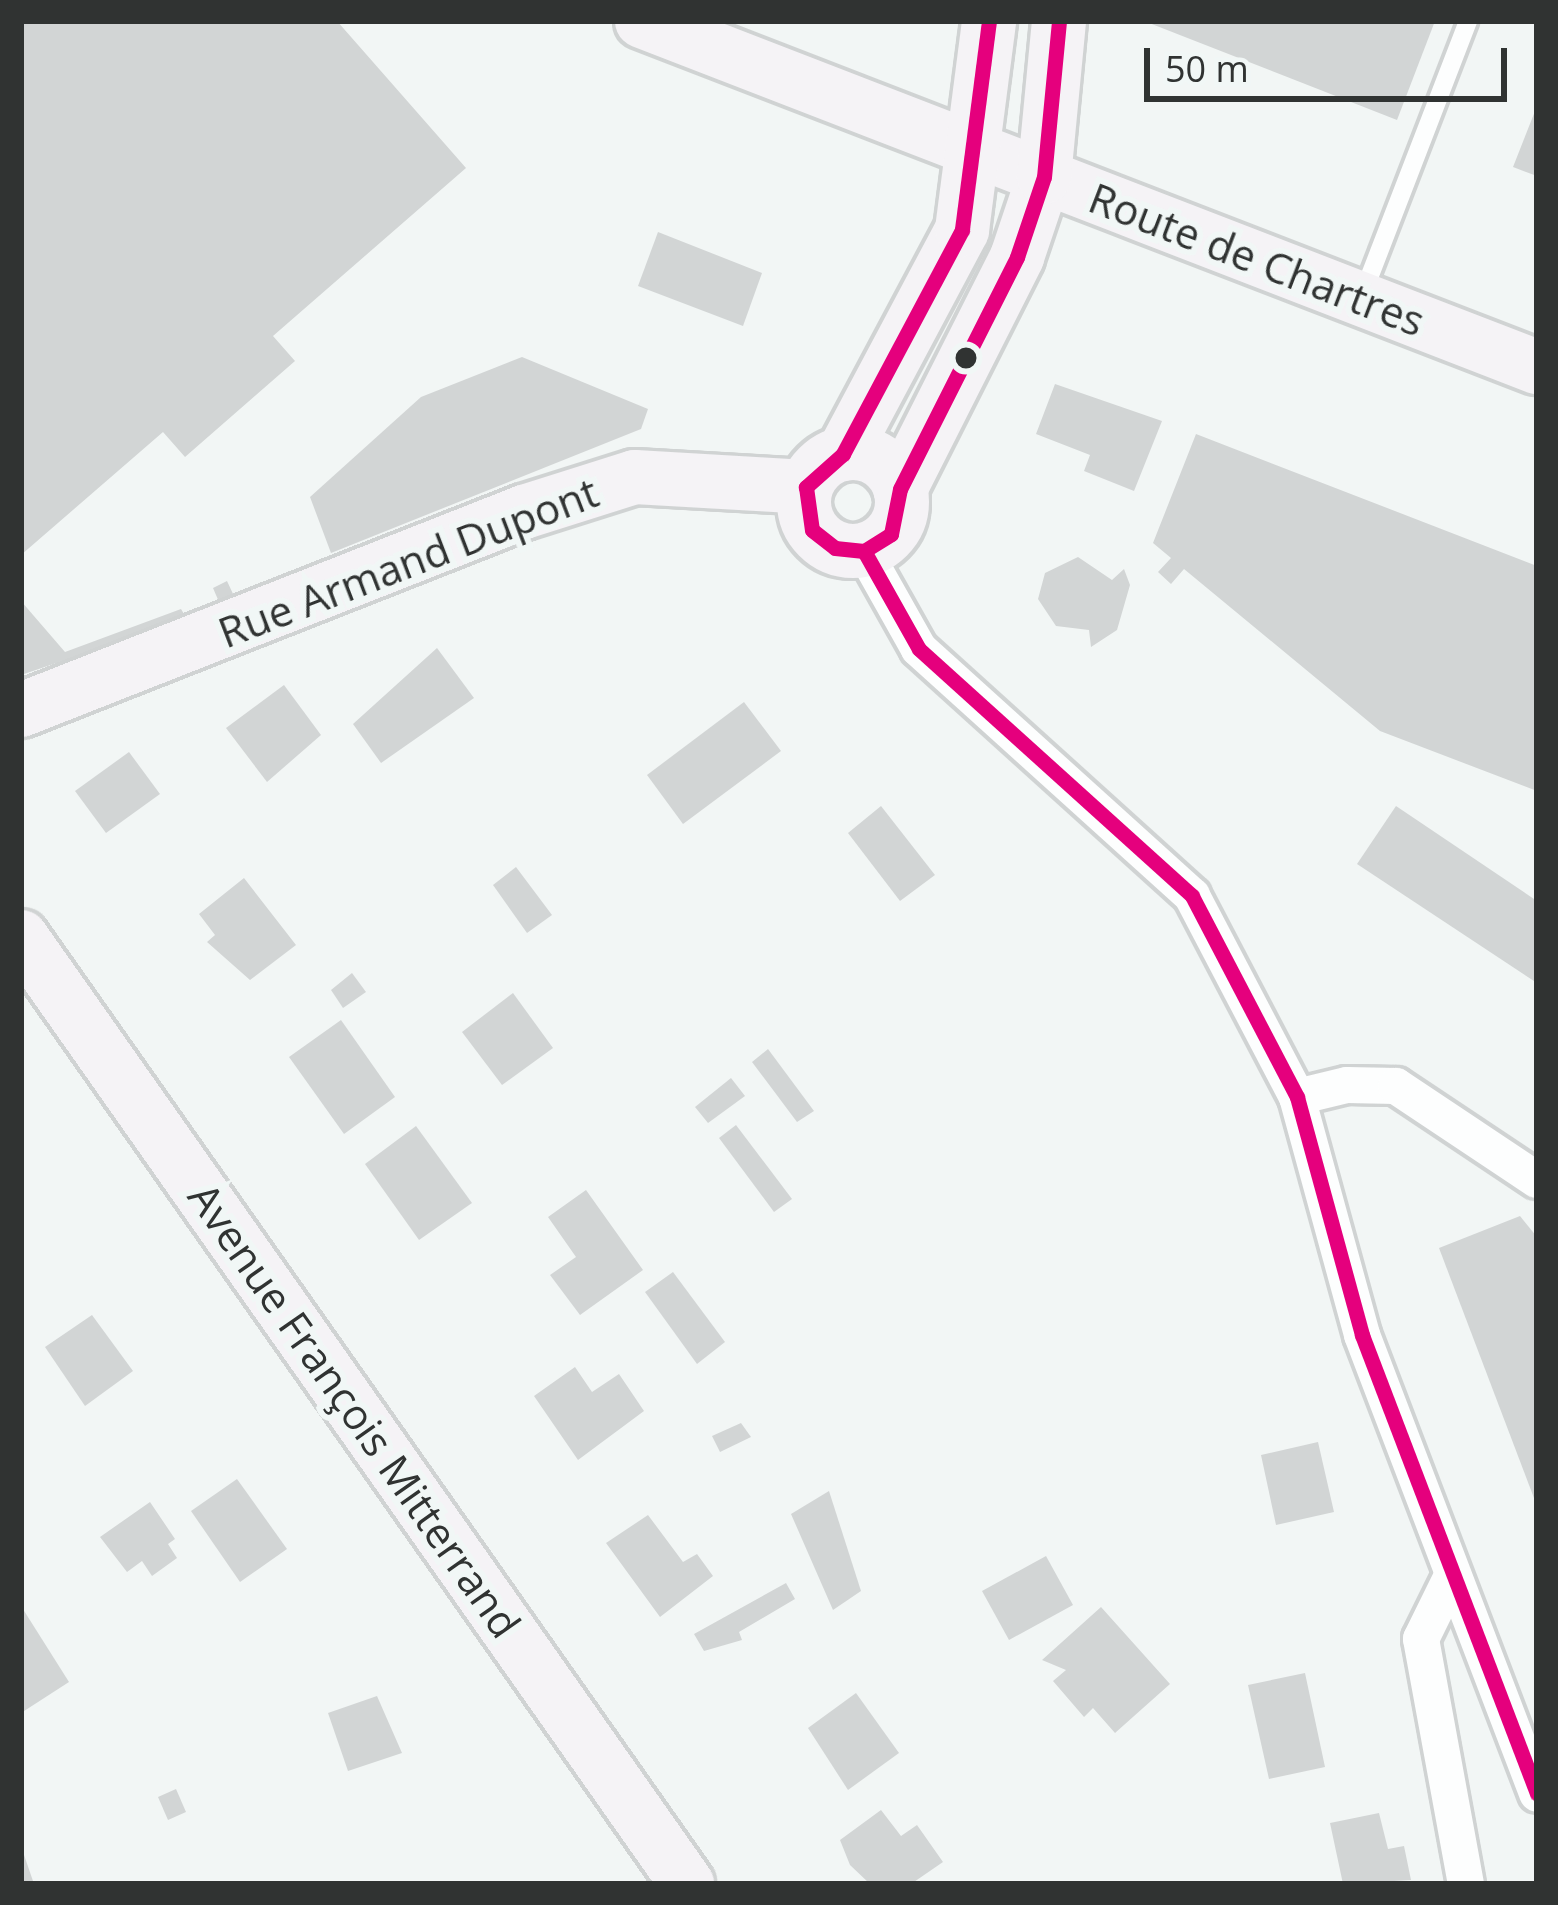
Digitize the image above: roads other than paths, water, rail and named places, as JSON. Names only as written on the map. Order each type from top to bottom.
[{"type":"main road","name":"Route de Chartres","points":[[642,21],[1537,367]]},
{"type":"main road","points":[[989,21],[977,151],[962,230],[824,470],[812,530],[835,548],[864,550],[891,534],[900,488],[1017,257],[1044,177],[1059,21]]},
{"type":"main road","points":[[824,470],[872,457],[900,488]]},
{"type":"main road","name":"Rue Armand Dupont","points":[[21,710],[524,512],[635,477],[824,470]]},
{"type":"main road","name":"Avenue François Mitterrand","points":[[21,937],[687,1884]]},
{"type":"street","points":[[864,550],[919,650],[1192,896],[1298,1096],[1362,1335],[1450,1578],[1537,1793]]},
{"type":"street","points":[[1298,1096],[1347,1084],[1396,1086],[1537,1180]]},
{"type":"street","points":[[1450,1578],[1421,1639],[1466,1884]]},
{"type":"lane","points":[[1361,300],[1468,21]]}]
